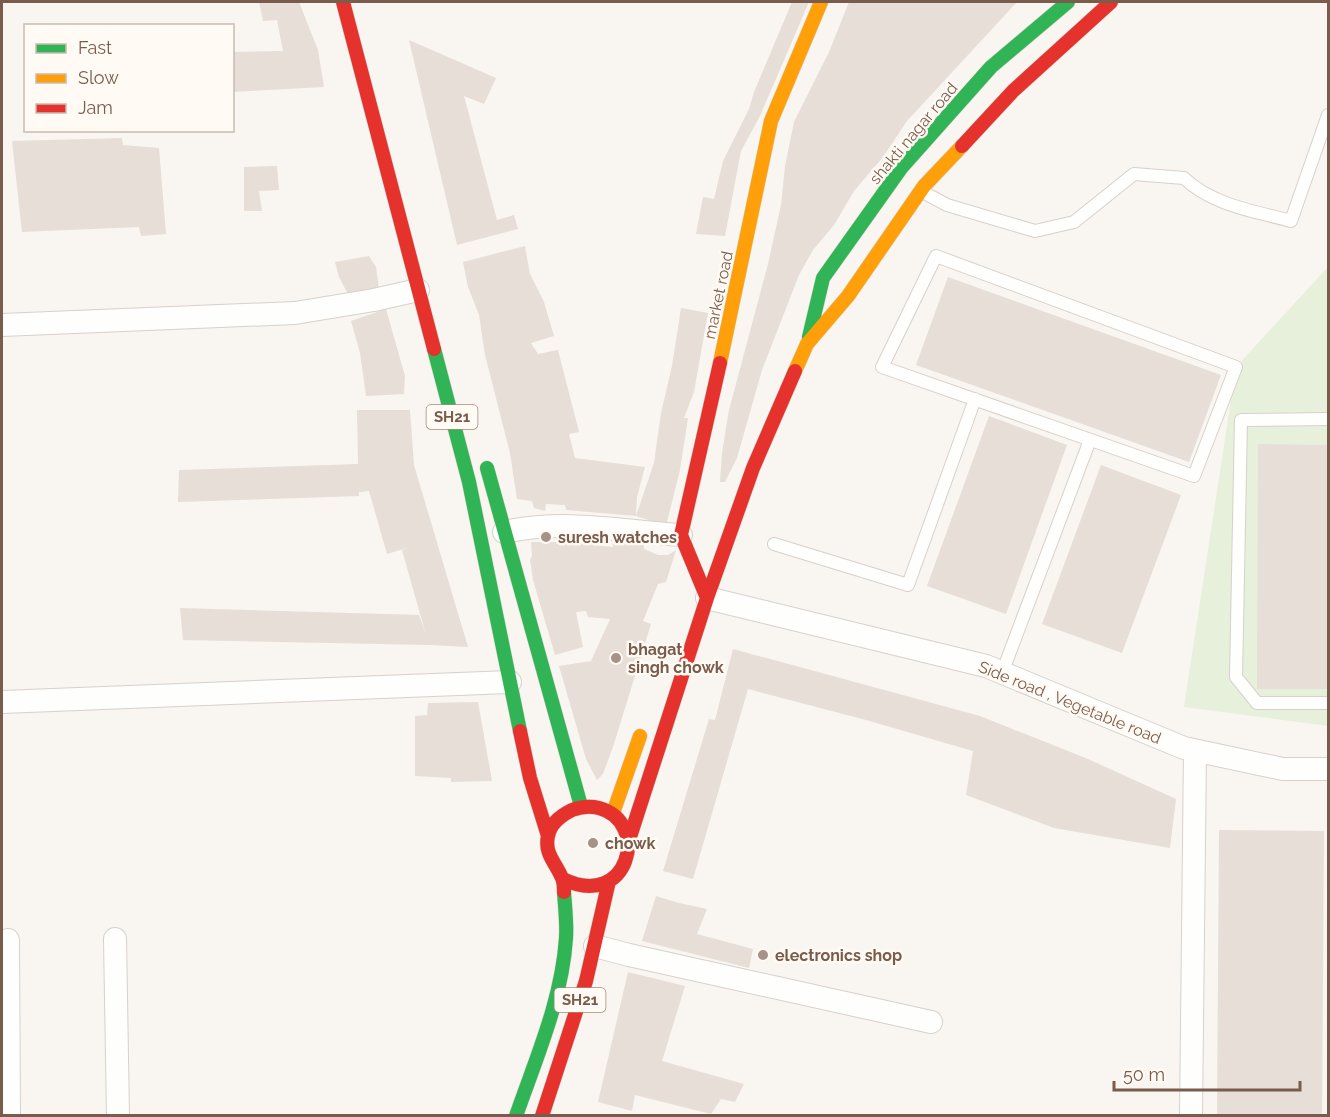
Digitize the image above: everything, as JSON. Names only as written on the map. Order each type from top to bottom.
[{"type":"main road","name":"SH21","points":[[343,2],[469,482],[530,778],[548,836],[547,852],[553,867],[563,879],[566,939],[560,977],[516,1116]]},
{"type":"main road","name":"market road","points":[[681,535],[771,121],[821,2]]},
{"type":"main road","name":"shakti nagar road","points":[[807,344],[823,278],[902,166],[991,67],[1068,2]]},
{"type":"main road","points":[[629,840],[707,598],[753,468],[807,344],[848,296],[921,190],[1012,91],[1111,2]]},
{"type":"main road","name":"SH21","points":[[483,451],[581,806]]},
{"type":"main road","points":[[681,535],[707,598]]},
{"type":"main road","points":[[682,630],[707,598]]},
{"type":"main road","points":[[612,813],[643,727]]},
{"type":"main road","points":[[548,836],[555,822],[566,811],[581,806],[598,806],[612,813],[623,825],[629,840]]},
{"type":"main road","name":"SH21","points":[[542,1116],[595,946],[609,881],[621,871],[628,856],[629,840]]},
{"type":"main road","points":[[563,879],[578,886],[594,887],[609,881]]},
{"type":"street","points":[[2,325],[295,313],[418,290]]},
{"type":"street","points":[[504,532],[531,526],[566,525],[681,535]]},
{"type":"street","name":"Side road , Vegetable road","points":[[707,598],[986,666],[1184,748],[1283,769],[1329,769]]},
{"type":"street","points":[[2,702],[510,682]]},
{"type":"street","points":[[1191,1116],[1195,751]]},
{"type":"street","points":[[115,939],[118,1116]]},
{"type":"street","points":[[8,940],[9,1116]]},
{"type":"street","points":[[595,946],[931,1022]]},
{"type":"lane","points":[[921,190],[947,205],[1035,231],[1074,222],[1134,174],[1184,178],[1197,190],[1230,205],[1291,221],[1329,116]]},
{"type":"lane","points":[[936,256],[1236,368],[1194,476],[975,399],[882,367],[936,256]]},
{"type":"lane","points":[[774,544],[908,585],[975,399]]},
{"type":"lane","points":[[1329,419],[1241,420],[1236,677],[1257,703],[1329,703]]},
{"type":"lane","points":[[1002,673],[1090,440]]},
{"type":"green space","points":[[1328,267],[1328,726],[1184,707],[1236,367]]},
{"type":"building","points":[[259,2],[299,2],[318,50],[324,87],[234,92],[234,52],[283,51],[277,20],[263,21]]},
{"type":"building","points":[[792,2],[809,2],[760,116],[741,151],[725,236],[696,234],[703,197],[714,199],[723,161],[749,109]]},
{"type":"building","points":[[849,2],[1017,2],[907,121],[883,157],[854,191],[834,225],[813,250],[799,275],[762,370],[737,458],[725,482],[720,482],[729,410],[768,264],[781,205],[785,166],[794,122],[829,52]]},
{"type":"building","points":[[409,40],[496,78],[484,104],[464,96],[497,220],[514,215],[518,229],[457,245]]},
{"type":"building","points":[[122,138],[123,145],[159,148],[166,234],[141,236],[139,227],[22,232],[12,141]]},
{"type":"building","points":[[277,166],[279,190],[259,191],[262,211],[244,211],[244,167]]},
{"type":"building","points":[[525,246],[530,274],[544,302],[554,336],[531,343],[538,354],[558,350],[579,432],[569,434],[575,458],[645,467],[637,497],[636,516],[566,510],[565,505],[546,504],[545,511],[534,508],[532,501],[517,499],[510,453],[485,355],[479,315],[468,287],[463,262]]},
{"type":"building","points":[[369,256],[376,267],[379,289],[349,296],[339,277],[335,262]]},
{"type":"building","points":[[948,277],[1221,375],[1189,462],[916,365]]},
{"type":"building","points":[[681,308],[708,313],[694,392],[684,418],[688,418],[680,470],[666,526],[636,516],[654,463]]},
{"type":"building","points":[[386,309],[405,376],[404,394],[366,396],[360,353],[351,321]]},
{"type":"building","points":[[357,410],[410,410],[414,465],[468,647],[183,640],[180,608],[419,615],[426,635],[402,550],[410,547],[387,554],[369,491],[359,492],[359,496],[178,502],[179,470],[358,464]]},
{"type":"building","points":[[989,416],[1067,445],[1006,614],[927,586]]},
{"type":"building","points":[[1258,444],[1328,445],[1328,689],[1257,689]]},
{"type":"building","points":[[1101,465],[1181,495],[1122,653],[1042,624]]},
{"type":"building","name":"bhagat singh chowk","points":[[556,538],[582,540],[582,544],[613,547],[613,543],[644,545],[644,549],[658,555],[668,555],[676,550],[666,582],[658,584],[643,621],[651,624],[614,744],[603,774],[597,780],[586,759],[559,666],[591,661],[610,619],[588,617],[586,611],[576,612],[583,647],[555,655],[533,580],[530,560],[531,542],[556,542]]},
{"type":"building","points":[[733,649],[980,716],[1088,759],[1176,799],[1170,848],[1054,828],[966,795],[973,751],[748,689],[693,879],[663,871],[709,719],[715,720]]},
{"type":"building","points":[[478,702],[492,781],[451,782],[451,778],[415,776],[415,716],[427,715],[428,703]]},
{"type":"building","points":[[1219,830],[1324,831],[1322,1116],[1217,1116]]},
{"type":"building","points":[[656,896],[707,909],[697,934],[753,949],[749,968],[642,941]]},
{"type":"building","points":[[628,972],[685,986],[662,1061],[744,1084],[735,1102],[721,1099],[711,1114],[635,1095],[632,1111],[598,1102]]},
{"type":"traffic: fast","points":[[809,337],[823,278],[902,167],[991,67],[1068,2]]},
{"type":"traffic: fast","points":[[434,349],[469,482],[520,731]]},
{"type":"traffic: fast","points":[[487,468],[581,806]]},
{"type":"traffic: fast","points":[[516,1116],[554,1006],[564,961],[566,938],[564,892]]},
{"type":"traffic: slow","points":[[720,363],[771,121],[821,2]]},
{"type":"traffic: slow","points":[[795,371],[807,344],[848,296],[924,186],[962,146]]},
{"type":"traffic: slow","points":[[613,813],[640,736]]},
{"type":"traffic: jam","points":[[343,2],[434,349]]},
{"type":"traffic: jam","points":[[962,146],[1013,91],[1111,2]]},
{"type":"traffic: jam","points":[[707,598],[681,535],[720,363]]},
{"type":"traffic: jam","points":[[629,840],[707,598],[753,468],[795,371]]},
{"type":"traffic: jam","points":[[520,731],[530,778],[548,836]]},
{"type":"traffic: jam","points":[[563,879],[586,886],[604,883],[617,874],[625,861],[628,845],[625,830],[615,816],[599,808],[582,808],[564,814],[551,828],[547,842],[548,848],[563,880],[564,892]]},
{"type":"traffic: jam","points":[[542,1116],[586,981],[609,881]]},
{"type":"place","name":"suresh watches","points":[[546,537]]},
{"type":"place","name":"bhagat singh chowk","points":[[616,658]]},
{"type":"place","name":"chowk","points":[[593,843]]},
{"type":"place","name":"electronics shop","points":[[763,955]]}]
